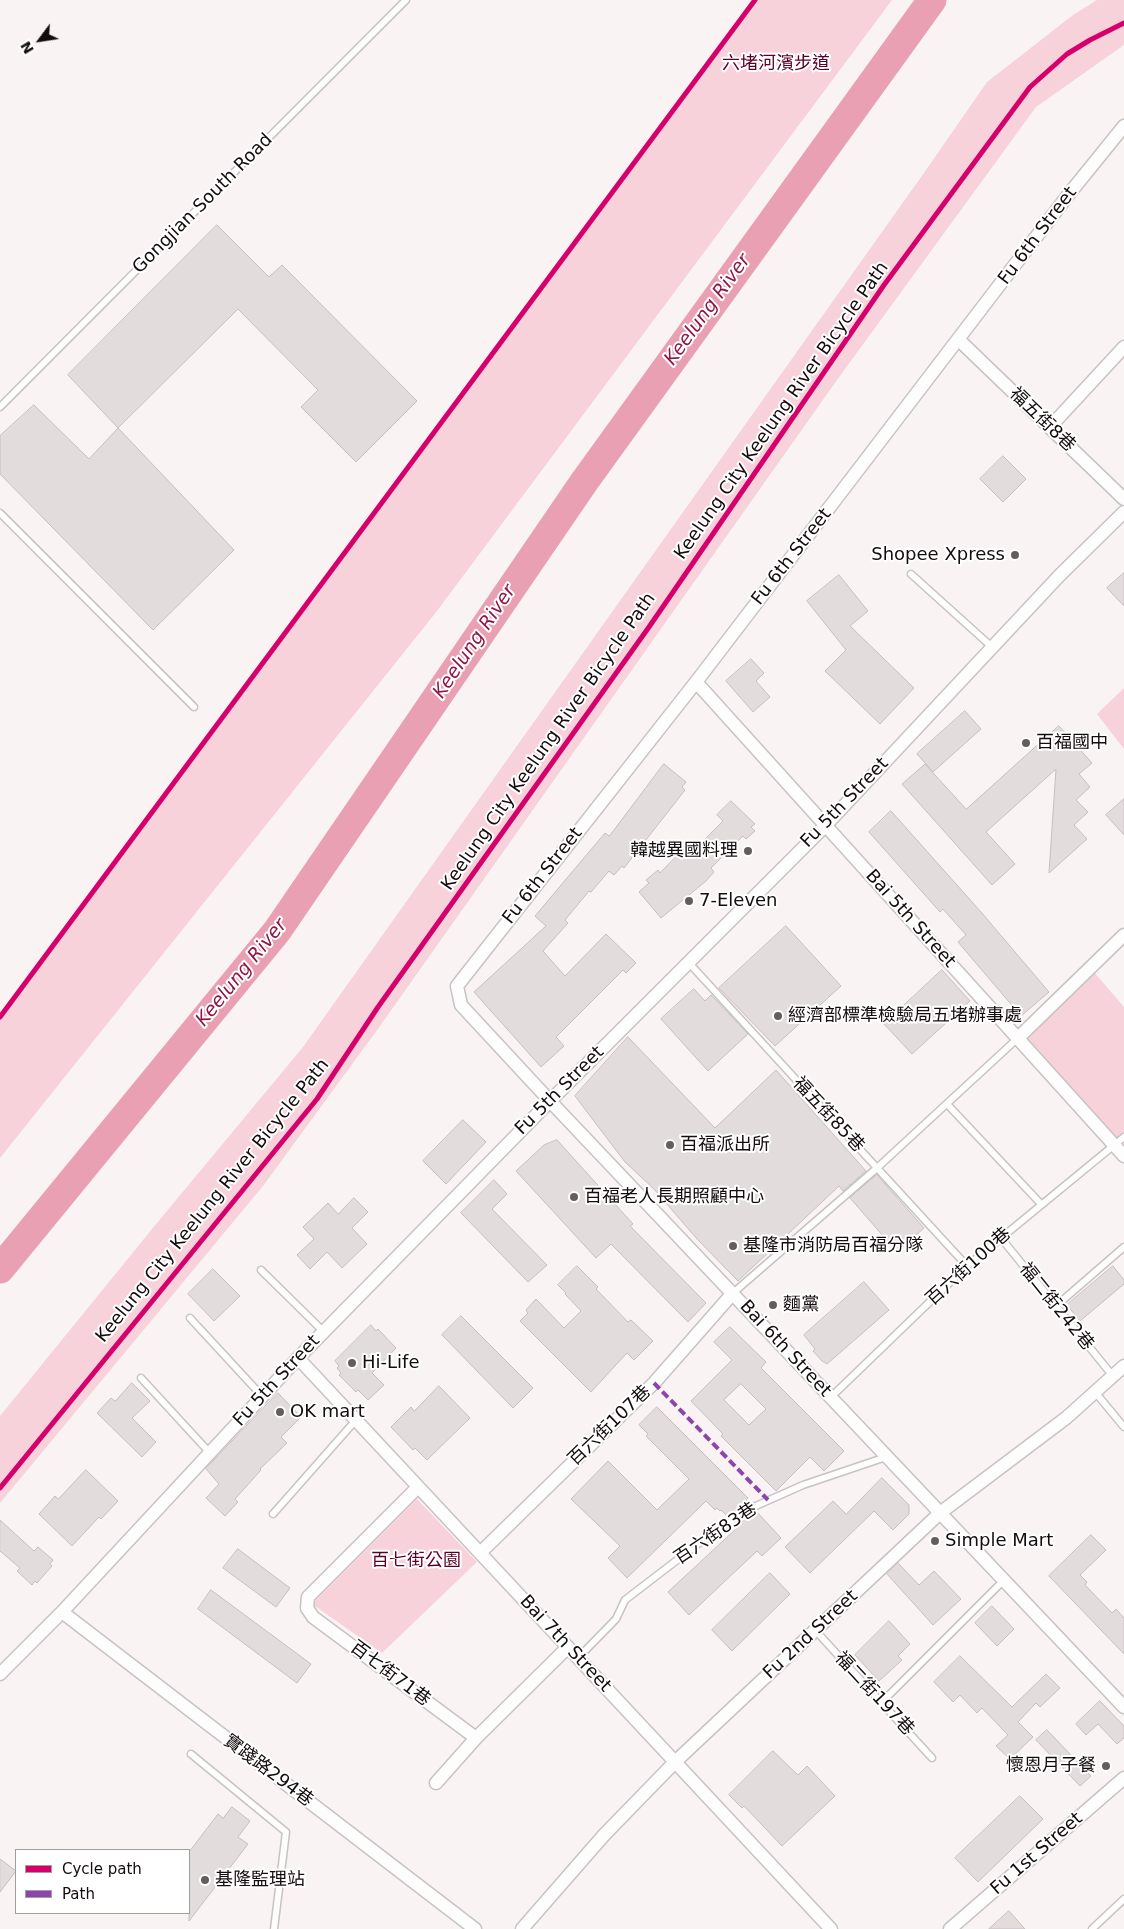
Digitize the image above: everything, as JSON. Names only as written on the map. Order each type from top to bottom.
[{"type":"street","name":"Fu 6th Street","points":[[457,986],[696,682],[1069,194],[1124,126]]},
{"type":"street","name":"福五街8巷","points":[[959,340],[1124,499]]},
{"type":"street","points":[[1050,427],[1124,347]]},
{"type":"street","name":"Fu 5th Street","points":[[0,1674],[62,1612],[298,1358],[550,1101],[826,825],[1059,576],[1124,512]]},
{"type":"street","name":"Bai 5th Street","points":[[696,682],[1018,1038],[1119,1140],[1124,1156]]},
{"type":"street","points":[[1018,1038],[1124,936]]},
{"type":"street","name":"Bai 6th Street","points":[[457,986],[461,1005],[830,1398],[1124,1707]]},
{"type":"street","name":"百六街107巷","points":[[480,1553],[654,1383],[733,1293]]},
{"type":"street","name":"Bai 7th Street","points":[[298,1358],[831,1929]]},
{"type":"street","name":"Fu 2nd Street","points":[[522,1929],[604,1835],[675,1762],[940,1513],[1066,1418],[1124,1366]]},
{"type":"street","name":"百七街71巷","points":[[418,1487],[308,1597],[307,1608],[313,1617],[476,1738]]},
{"type":"street","name":"實踐路294巷","points":[[62,1612],[475,1929]]},
{"type":"street","points":[[436,1783],[476,1738],[568,1647]]},
{"type":"street","name":"Fu 1st Street","points":[[950,1929],[1124,1778]]},
{"type":"lane","name":"Gongjian South Road","points":[[0,408],[406,0]]},
{"type":"lane","points":[[0,513],[194,708]]},
{"type":"lane","points":[[911,574],[992,647]]},
{"type":"lane","name":"福五街85巷","points":[[689,963],[967,1266]]},
{"type":"lane","points":[[733,1293],[877,1168],[1018,1038]]},
{"type":"lane","points":[[948,1104],[1041,1204]]},
{"type":"lane","name":"百六街100巷","points":[[830,1398],[967,1266],[1119,1140]]},
{"type":"lane","name":"福二街242巷","points":[[1001,1238],[1112,1375]]},
{"type":"lane","points":[[1056,1306],[1124,1248]]},
{"type":"lane","points":[[261,1270],[324,1332]]},
{"type":"lane","points":[[190,1318],[262,1396]]},
{"type":"lane","points":[[141,1378],[210,1453]]},
{"type":"lane","points":[[1094,1392],[1124,1427]]},
{"type":"lane","points":[[273,1514],[356,1420]]},
{"type":"lane","name":"百六街83巷","points":[[578,1658],[616,1619],[625,1600],[691,1549],[749,1509],[803,1485],[886,1457]]},
{"type":"lane","points":[[882,1703],[1004,1580]]},
{"type":"lane","name":"福二街197巷","points":[[815,1630],[932,1758]]},
{"type":"lane","points":[[191,1754],[286,1832],[274,1929]]},
{"type":"lane","points":[[1092,1929],[1124,1899]]},
{"type":"green space","name":"六堵河濱步道","points":[[755,0],[892,0],[437,611],[0,1158],[0,1017]]},
{"type":"green space","points":[[1097,0],[1124,0],[1124,45],[1036,107],[837,380],[380,1026],[263,1186],[0,1503],[0,1416],[303,1047],[987,82],[1073,15]]},
{"type":"green space","points":[[1124,688],[1124,749],[1097,714]]},
{"type":"green space","points":[[1093,971],[1124,1007],[1124,1137],[1114,1144],[1018,1038]]},
{"type":"green space","name":"百七街公園","points":[[417,1499],[477,1562],[382,1653],[312,1604]]},
{"type":"building","points":[[217,225],[269,277],[282,265],[417,401],[356,462],[301,407],[318,390],[238,309],[118,428],[68,375]]},
{"type":"building","points":[[34,405],[89,459],[118,428],[234,550],[153,630],[0,474],[0,436]]},
{"type":"building","points":[[1003,456],[1026,479],[1003,502],[980,479]]},
{"type":"building","points":[[1124,573],[1124,606],[1107,588]]},
{"type":"building","points":[[839,575],[868,611],[850,626],[914,688],[880,724],[825,671],[846,650],[807,601]]},
{"type":"building","points":[[751,659],[764,673],[756,681],[770,697],[753,712],[726,681]]},
{"type":"building","points":[[965,711],[981,729],[933,772],[917,754]]},
{"type":"building","points":[[1059,726],[1092,763],[1079,774],[1090,787],[1076,800],[1088,812],[1074,825],[1087,839],[1049,873],[1056,769],[986,832],[1015,864],[992,885],[902,784],[925,764],[966,809]]},
{"type":"building","points":[[664,764],[686,782],[682,787],[685,790],[624,868],[622,866],[614,875],[609,871],[591,892],[589,891],[565,920],[568,923],[543,951],[565,976],[606,934],[636,963],[626,973],[623,970],[556,1037],[564,1046],[541,1067],[474,992],[546,926],[535,916],[605,833],[609,836]]},
{"type":"building","points":[[1124,799],[1124,835],[1106,815]]},
{"type":"building","points":[[731,801],[755,824],[751,827],[755,831],[746,839],[743,836],[711,868],[714,872],[706,881],[661,918],[639,892],[649,883],[646,880],[658,870],[660,873],[689,843],[695,849],[723,821],[717,815]]},
{"type":"building","points":[[891,811],[1049,992],[1021,1016],[958,942],[966,935],[943,909],[940,912],[869,832]]},
{"type":"building","name":"經濟部標準檢驗局五堵辦事處","points":[[786,926],[841,986],[775,1046],[719,988]]},
{"type":"building","points":[[942,970],[970,1001],[912,1054],[884,1024]]},
{"type":"building","points":[[694,989],[705,1001],[711,995],[748,1034],[708,1071],[661,1019]]},
{"type":"building","points":[[628,1037],[715,1128],[776,1070],[866,1171],[843,1191],[839,1186],[738,1281],[697,1239],[654,1189],[625,1162],[575,1096]]},
{"type":"building","points":[[463,1120],[486,1142],[446,1184],[423,1161]]},
{"type":"building","name":"百福老人長期照顧中心","points":[[557,1140],[633,1224],[630,1226],[706,1303],[688,1322],[611,1244],[596,1258],[516,1171],[544,1145]]},
{"type":"building","points":[[877,1175],[924,1228],[897,1252],[850,1198]]},
{"type":"building","points":[[494,1180],[507,1194],[492,1209],[547,1265],[528,1282],[461,1213]]},
{"type":"building","points":[[354,1198],[368,1212],[352,1228],[367,1244],[342,1268],[327,1252],[310,1269],[297,1255],[314,1239],[303,1227],[328,1203],[338,1214]]},
{"type":"building","points":[[577,1266],[628,1322],[631,1320],[653,1341],[634,1360],[627,1353],[591,1392],[520,1321],[528,1313],[526,1310],[536,1299],[564,1328],[581,1311],[558,1285]]},
{"type":"building","points":[[1113,1266],[1124,1280],[1124,1284],[1080,1321],[1067,1305]]},
{"type":"building","points":[[213,1269],[240,1296],[214,1321],[188,1294]]},
{"type":"building","points":[[864,1282],[889,1310],[827,1364],[813,1351],[815,1349],[804,1335]]},
{"type":"building","points":[[461,1316],[533,1388],[513,1408],[442,1335]]},
{"type":"building","points":[[371,1325],[376,1331],[378,1329],[396,1348],[372,1373],[384,1385],[368,1400],[358,1390],[356,1392],[339,1375],[341,1373],[337,1368],[339,1366],[335,1361]]},
{"type":"building","points":[[730,1327],[766,1362],[761,1368],[844,1451],[824,1471],[810,1457],[776,1491],[721,1436],[723,1434],[691,1401],[732,1360],[714,1342]],"holes":[[[741,1384],[766,1409],[749,1425],[724,1400]]]},
{"type":"building","points":[[132,1383],[150,1401],[132,1418],[156,1442],[142,1457],[97,1413],[111,1398],[115,1401]]},
{"type":"building","points":[[439,1386],[470,1418],[427,1460],[415,1448],[413,1450],[391,1427],[411,1407],[414,1411]]},
{"type":"building","points":[[278,1393],[301,1417],[281,1437],[287,1443],[260,1469],[235,1499],[238,1502],[225,1516],[206,1498],[219,1484],[206,1469]]},
{"type":"building","points":[[657,1407],[748,1498],[746,1500],[749,1503],[728,1517],[721,1510],[717,1508],[715,1510],[706,1501],[627,1578],[608,1558],[620,1546],[571,1499],[608,1461],[657,1510],[689,1479],[646,1436],[648,1434],[639,1425]]},
{"type":"building","points":[[86,1470],[118,1501],[101,1519],[99,1517],[72,1546],[39,1514],[55,1496],[58,1499]]},
{"type":"building","points":[[882,1478],[909,1505],[909,1514],[893,1530],[874,1511],[810,1573],[785,1547],[833,1501],[846,1514]]},
{"type":"building","points":[[756,1511],[781,1538],[762,1556],[757,1551],[689,1615],[668,1592],[738,1527],[735,1524]]},
{"type":"building","points":[[0,1520],[34,1551],[38,1547],[53,1560],[50,1564],[52,1566],[37,1583],[35,1581],[32,1585],[17,1571],[20,1568],[0,1551]]},
{"type":"building","points":[[1091,1535],[1106,1550],[1080,1575],[1087,1582],[1085,1585],[1112,1613],[1116,1609],[1124,1618],[1124,1654],[1049,1576]]},
{"type":"building","points":[[238,1549],[290,1588],[276,1607],[223,1568]]},
{"type":"building","points":[[898,1563],[919,1585],[934,1571],[961,1599],[933,1625],[887,1574]]},
{"type":"building","points":[[770,1573],[790,1594],[732,1651],[712,1630]]},
{"type":"building","points":[[211,1590],[311,1664],[297,1683],[198,1609]]},
{"type":"building","points":[[992,1606],[1014,1629],[997,1646],[975,1623]]},
{"type":"building","points":[[889,1621],[910,1644],[898,1656],[902,1660],[879,1681],[855,1655]]},
{"type":"building","points":[[960,1656],[1012,1707],[1046,1674],[1060,1688],[1040,1707],[1036,1703],[1018,1722],[1033,1737],[1010,1759],[996,1746],[1008,1735],[982,1708],[977,1713],[960,1695],[953,1702],[934,1682]]},
{"type":"building","points":[[1100,1701],[1124,1726],[1124,1738],[1117,1744],[1098,1724],[1086,1735],[1076,1724]]},
{"type":"building","points":[[1047,1730],[1091,1776],[1080,1786],[1036,1740]]},
{"type":"building","points":[[773,1751],[798,1775],[807,1766],[835,1796],[782,1846],[744,1806],[742,1808],[729,1795]]},
{"type":"building","points":[[1020,1796],[1043,1819],[978,1882],[955,1858]]},
{"type":"building","name":"基隆監理站","points":[[232,1807],[250,1821],[238,1837],[248,1844],[189,1921],[190,1851],[218,1814],[223,1818]]},
{"type":"building","points":[[0,1859],[15,1870],[15,1872],[0,1892]]},
{"type":"building","points":[[1009,1911],[1025,1929],[989,1929]]},
{"type":"waterway","name":"Keelung River","points":[[0,1269],[277,931],[584,482],[932,0]]},
{"type":"marked path","points":[[654,1383],[768,1500]]},
{"type":"cycle path","points":[[0,1017],[755,0]]},
{"type":"cycle path","name":"Keelung City Keelung River Bicycle Path","points":[[0,1488],[317,1099],[378,1007],[649,627],[884,285],[1030,87],[1067,54],[1124,23]]},
{"type":"place","name":"Shopee Xpress","points":[[1015,555]]},
{"type":"place","name":"百福國中","points":[[1026,743]]},
{"type":"place","name":"韓越異國料理","points":[[748,851]]},
{"type":"place","name":"7-Eleven","points":[[689,901]]},
{"type":"place","name":"經濟部標準檢驗局五堵辦事處","points":[[778,1016]]},
{"type":"place","name":"百福派出所","points":[[670,1145]]},
{"type":"place","name":"百福老人長期照顧中心","points":[[574,1197]]},
{"type":"place","name":"基隆市消防局百福分隊","points":[[733,1246]]},
{"type":"place","name":"麵黨","points":[[773,1305]]},
{"type":"place","name":"Hi-Life","points":[[352,1363]]},
{"type":"place","name":"OK mart","points":[[280,1412]]},
{"type":"place","name":"Simple Mart","points":[[935,1541]]},
{"type":"place","name":"懷恩月子餐","points":[[1106,1766]]},
{"type":"place","name":"基隆監理站","points":[[205,1880]]}]
